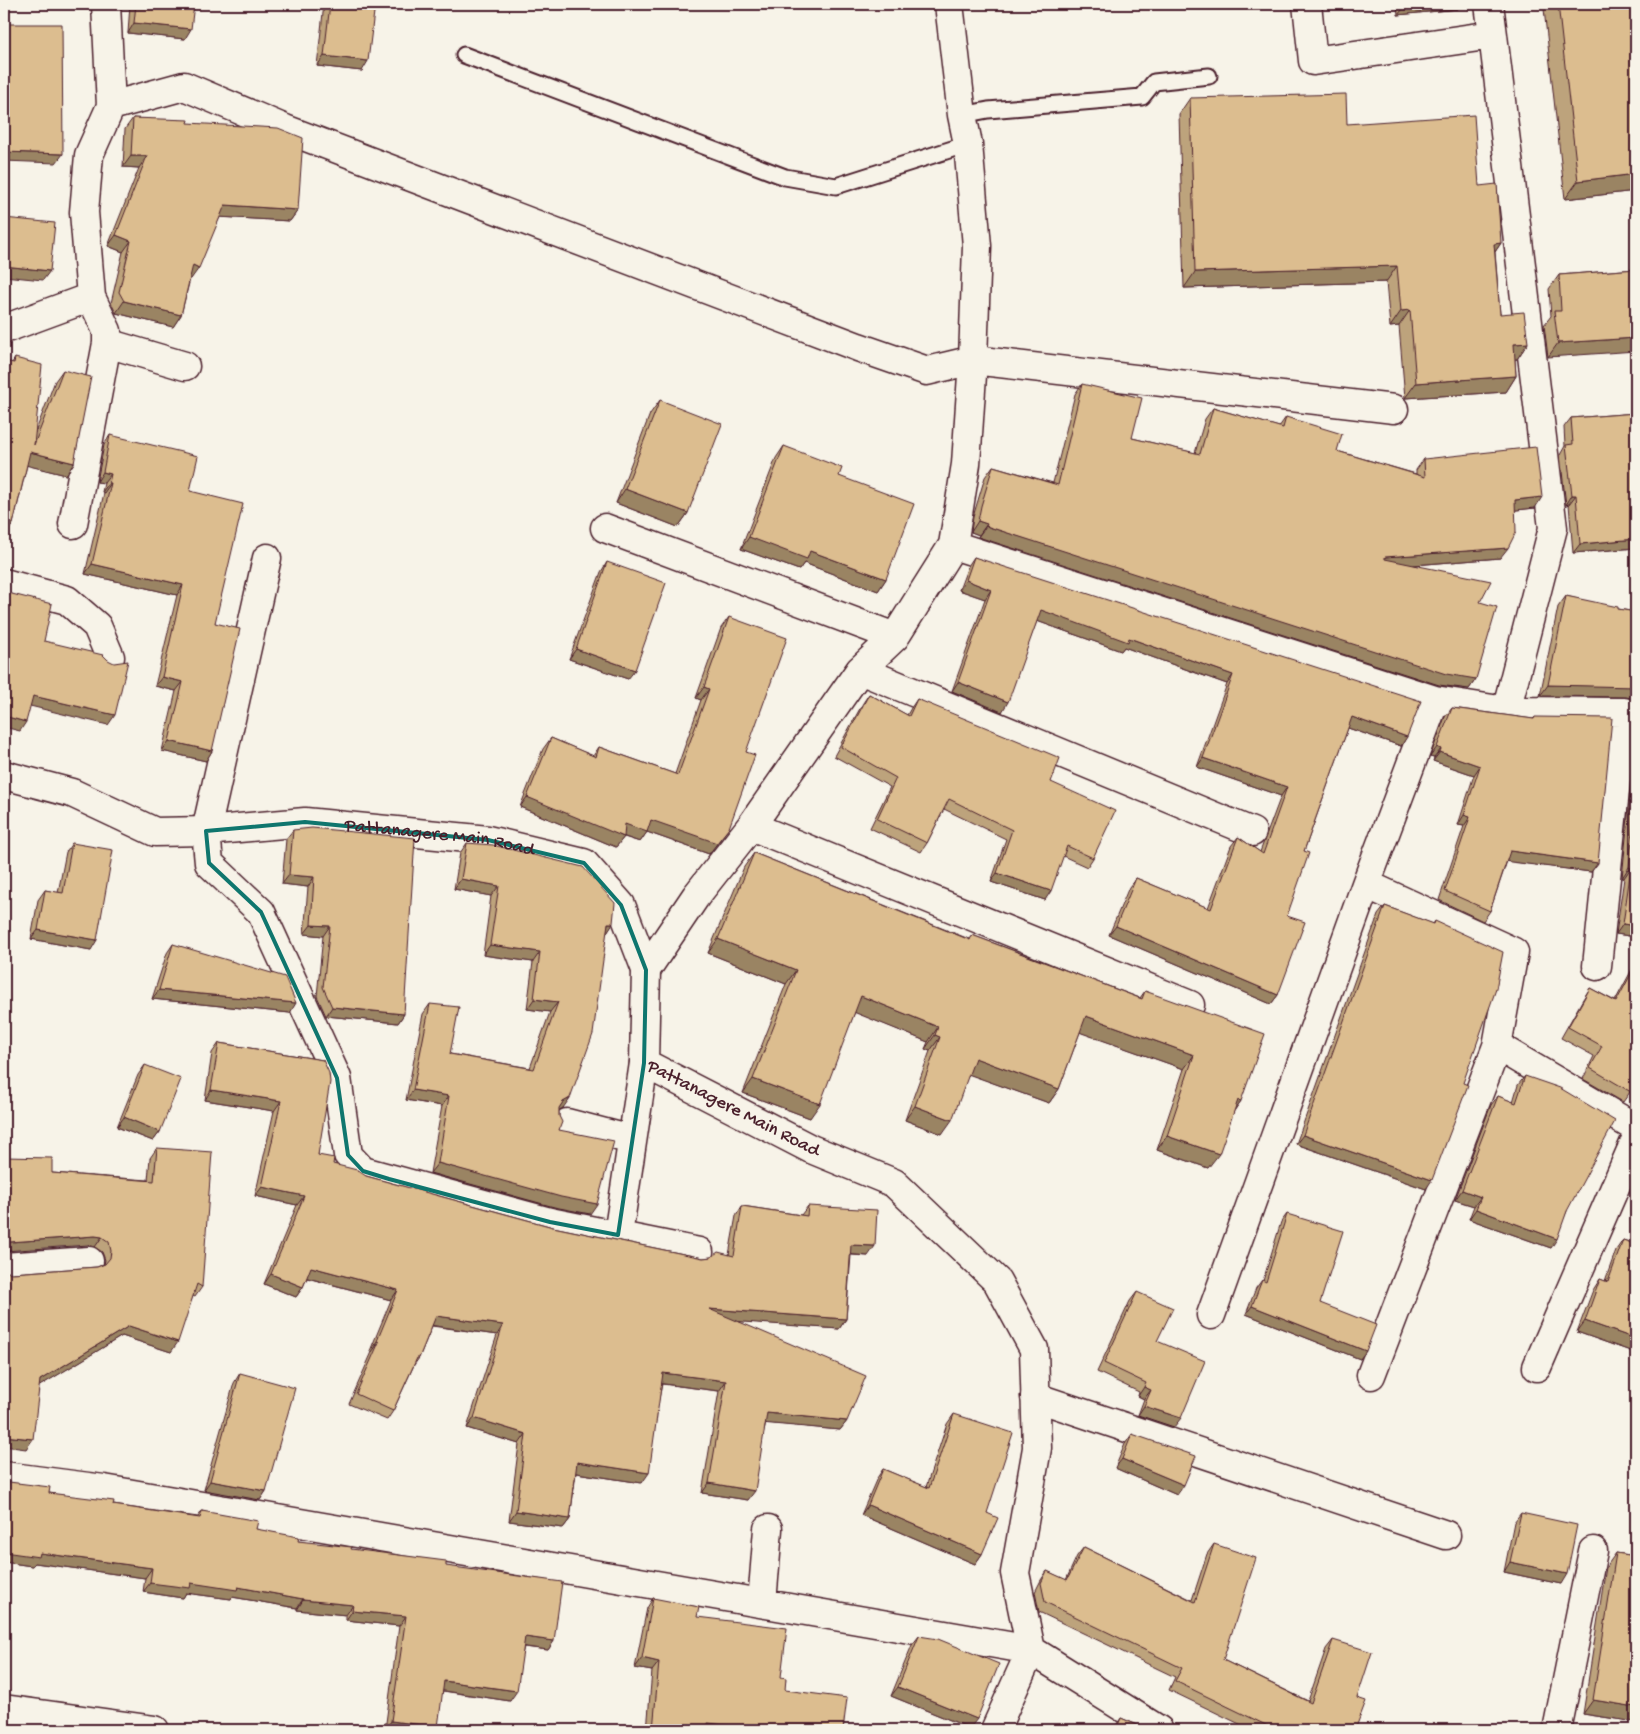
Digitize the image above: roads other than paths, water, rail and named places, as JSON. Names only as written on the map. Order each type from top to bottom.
[{"type":"street","points":[[73,524],[107,343],[107,331],[91,297],[84,212],[89,155],[111,106],[106,4]]},
{"type":"street","points":[[646,970],[696,896],[751,826],[860,670],[895,636],[953,545],[966,464],[973,360],[977,246],[968,144],[962,115],[950,4]]},
{"type":"street","points":[[1307,4],[1313,61],[1493,35]]},
{"type":"street","points":[[1489,4],[1553,528],[1506,711]]},
{"type":"street","points":[[111,106],[184,86],[294,132],[858,347],[927,371],[973,360],[1394,409]]},
{"type":"street","points":[[4,330],[91,297]]},
{"type":"street","points":[[107,343],[186,366]]},
{"type":"street","points":[[605,528],[895,636]]},
{"type":"street","points":[[953,545],[1435,700],[1506,711],[1630,714],[1597,966]]},
{"type":"street","points":[[267,558],[206,831],[209,863],[261,912],[337,1078],[348,1155],[364,1171],[550,1222],[699,1252]]},
{"type":"street","points":[[4,583],[67,600],[97,626],[110,656]]},
{"type":"street","points":[[860,670],[1252,832]]},
{"type":"street","points":[[1211,1315],[1366,884],[1435,700]]},
{"type":"street","name":"Pattanagere Main Road","points":[[4,775],[72,793],[155,832],[206,831],[305,822],[488,840],[584,863],[621,905],[646,970],[644,1062],[811,1149],[894,1183],[997,1281],[1034,1349],[1037,1448],[1015,1573],[1031,1650]]},
{"type":"street","points":[[751,826],[1190,1005]]},
{"type":"street","points":[[1366,884],[1514,952],[1497,1046],[1371,1375]]},
{"type":"street","points":[[1497,1046],[1636,1128]]},
{"type":"street","points":[[618,1235],[644,1062]]},
{"type":"street","points":[[567,1123],[632,1140]]},
{"type":"street","points":[[1538,1367],[1636,1139]]},
{"type":"street","points":[[4,1267],[89,1261]]},
{"type":"street","points":[[1035,1397],[1446,1535]]},
{"type":"street","points":[[4,1476],[113,1491],[1031,1650],[1159,1730]]},
{"type":"street","points":[[762,1603],[768,1529]]},
{"type":"street","points":[[1557,1730],[1593,1551]]},
{"type":"street","points":[[995,1730],[1031,1650]]},
{"type":"street","points":[[4,1709],[155,1730]]},
{"type":"lane","points":[[464,55],[794,179],[836,186],[968,144]]},
{"type":"lane","points":[[962,115],[988,110],[1142,97],[1154,82],[1209,76]]}]
